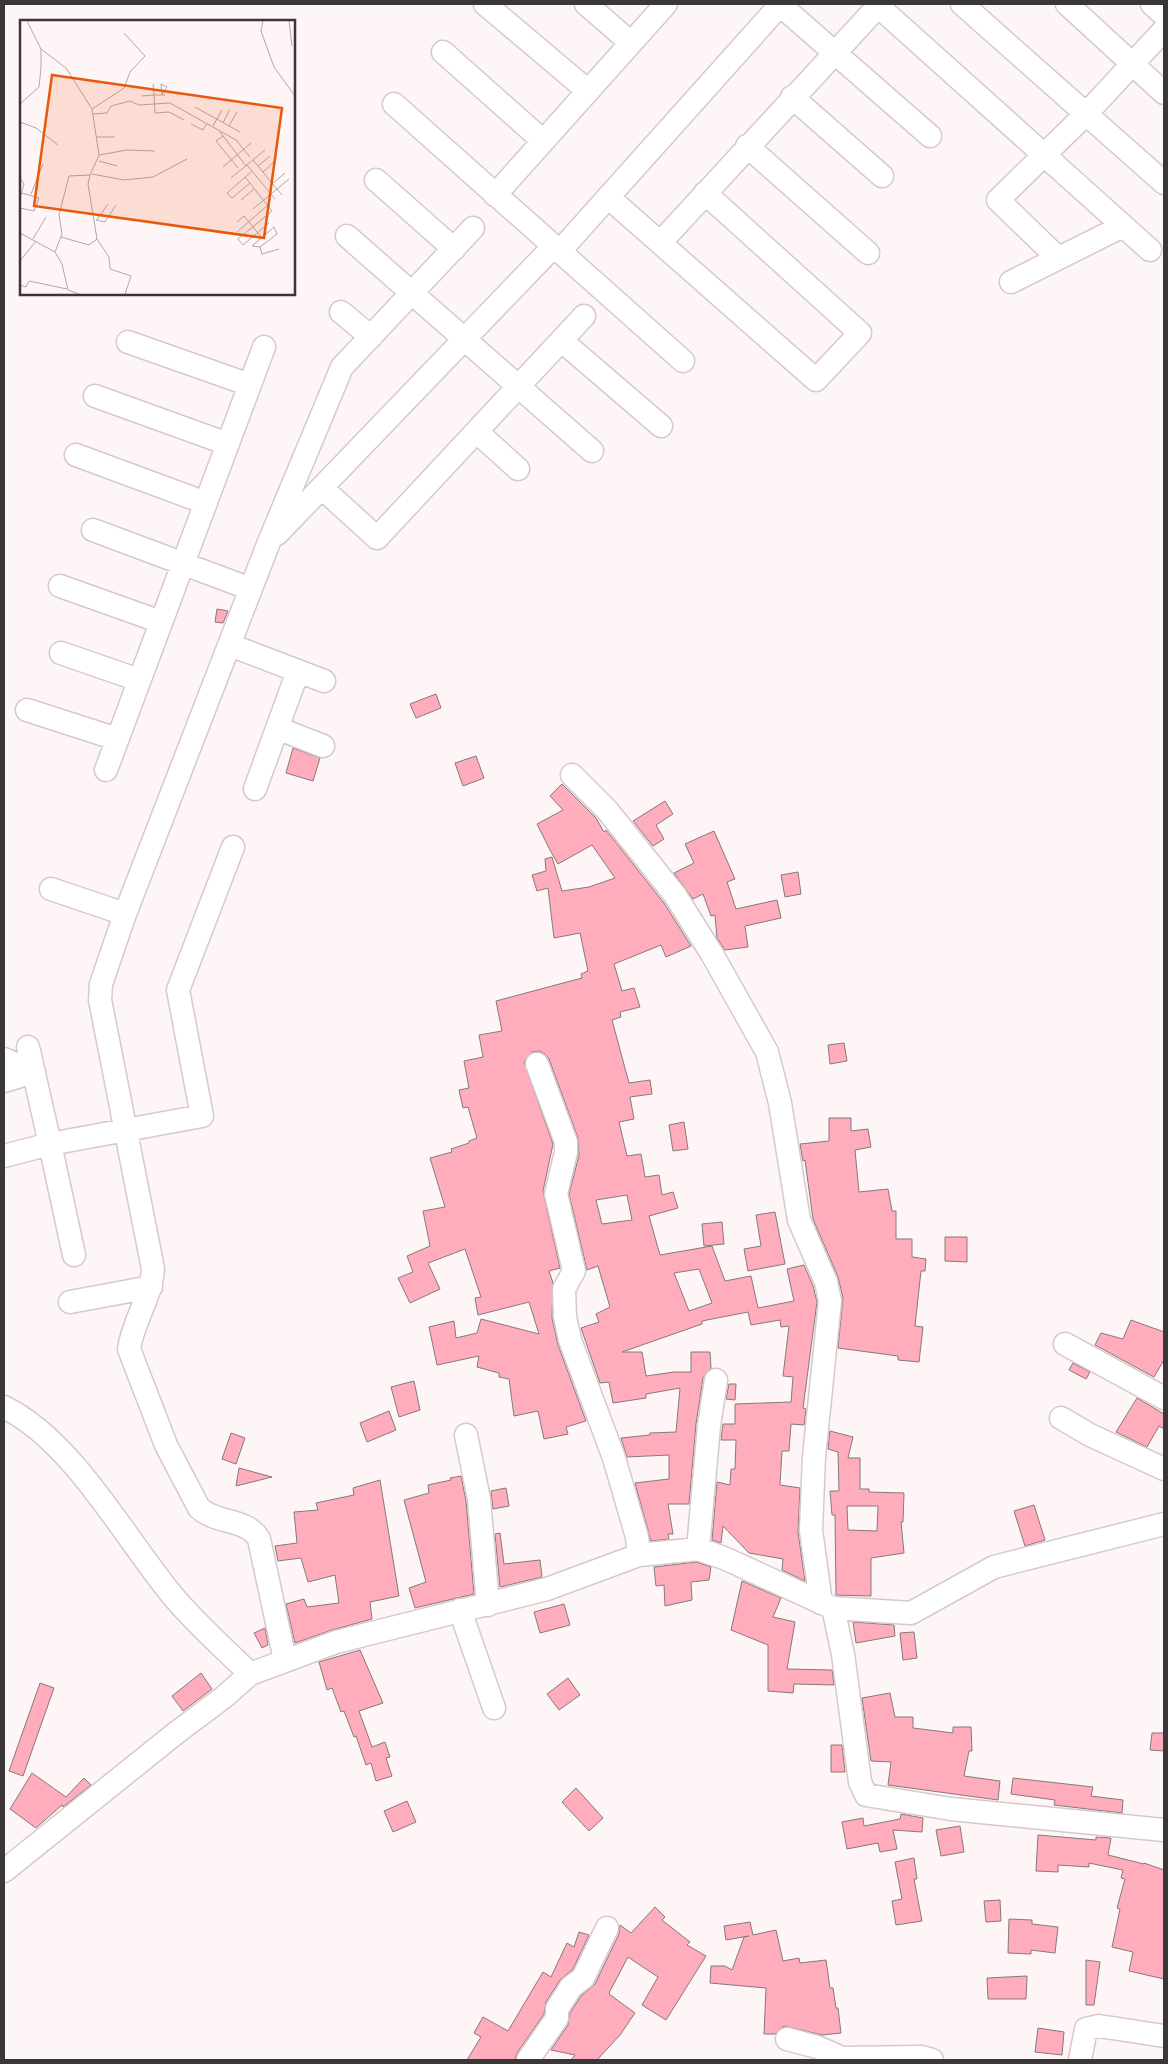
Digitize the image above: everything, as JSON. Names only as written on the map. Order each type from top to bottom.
[{"type":"street","points":[[485,4],[588,91]]},
{"type":"street","points":[[586,4],[631,43]]},
{"type":"street","points":[[495,195],[666,4]]},
{"type":"street","points":[[773,4],[834,51],[930,136]]},
{"type":"street","points":[[553,247],[608,197],[773,4]]},
{"type":"street","points":[[269,542],[323,489],[465,341],[553,247],[773,4]]},
{"type":"street","points":[[962,4],[1164,183]]},
{"type":"street","points":[[1067,4],[1164,93]]},
{"type":"street","points":[[1152,4],[1164,14]]},
{"type":"street","points":[[660,243],[834,51],[879,5],[1150,250]]},
{"type":"street","points":[[1058,258],[998,200],[1086,114],[1164,30]]},
{"type":"street","points":[[443,52],[543,141]]},
{"type":"street","points":[[792,97],[882,176]]},
{"type":"street","points":[[394,104],[683,361]]},
{"type":"street","points":[[747,146],[868,253]]},
{"type":"street","points":[[376,180],[454,249]]},
{"type":"street","points":[[608,197],[816,380],[860,333],[705,193]]},
{"type":"street","points":[[1011,282],[1124,226]]},
{"type":"street","points":[[285,1660],[259,1539],[247,1527],[206,1514],[199,1508],[166,1445],[129,1349],[132,1335],[151,1287],[153,1269],[151,1250],[100,992],[125,914],[269,542],[342,367],[473,228]]},
{"type":"street","points":[[347,236],[592,451]]},
{"type":"street","points":[[342,312],[371,337]]},
{"type":"street","points":[[323,489],[377,538],[584,316]]},
{"type":"street","points":[[562,341],[661,426]]},
{"type":"street","points":[[128,342],[250,385]]},
{"type":"street","points":[[106,770],[264,347]]},
{"type":"street","points":[[94,396],[228,444]]},
{"type":"street","points":[[477,432],[518,469]]},
{"type":"street","points":[[76,455],[206,503]]},
{"type":"street","points":[[93,530],[251,589]]},
{"type":"street","points":[[60,586],[161,622]]},
{"type":"street","points":[[230,645],[324,681]]},
{"type":"street","points":[[61,653],[139,680]]},
{"type":"street","points":[[255,789],[298,671]]},
{"type":"street","points":[[27,710],[117,738]]},
{"type":"street","points":[[277,728],[323,746]]},
{"type":"street","points":[[572,776],[606,810],[676,895],[712,954],[767,1052],[780,1103],[799,1220],[826,1282],[830,1301],[814,1457],[812,1521],[827,1605],[844,1663],[860,1782],[866,1795],[951,1809],[1164,1830]]},
{"type":"street","points":[[4,1156],[50,1144],[202,1116],[178,990],[233,847]]},
{"type":"street","points":[[51,889],[125,914]]},
{"type":"street","points":[[28,1047],[74,1255]]},
{"type":"street","points":[[4,1059],[34,1072]]},
{"type":"street","points":[[538,1064],[566,1142],[566,1152],[556,1194],[574,1271],[564,1289],[562,1298],[565,1317],[570,1340],[614,1458],[637,1537],[639,1555]]},
{"type":"street","points":[[4,1081],[34,1072]]},
{"type":"street","points":[[70,1302],[151,1287]]},
{"type":"street","points":[[1065,1344],[1164,1398]]},
{"type":"street","points":[[698,1549],[709,1426],[716,1380]]},
{"type":"street","points":[[4,1407],[20,1415],[65,1456],[99,1496],[173,1596],[250,1674]]},
{"type":"street","points":[[1061,1418],[1090,1435],[1164,1469]]},
{"type":"street","points":[[466,1435],[479,1499],[488,1605]]},
{"type":"street","points":[[4,1871],[224,1698],[250,1674],[336,1642],[547,1589],[639,1555],[698,1549],[724,1558],[827,1605],[911,1613],[994,1567],[1164,1524]]},
{"type":"street","points":[[460,1610],[494,1708]]},
{"type":"street","points":[[528,2060],[557,2018],[557,2010],[571,1987],[583,1978],[607,1928]]},
{"type":"street","points":[[1080,2060],[1086,2029],[1099,2026],[1164,2036]]},
{"type":"street","points":[[788,2039],[817,2047],[842,2058],[922,2057],[932,2060]]},
{"type":"building","points":[[217,609],[228,611],[223,623],[215,622]]},
{"type":"building","points":[[436,694],[441,708],[416,718],[410,704]]},
{"type":"building","points":[[293,748],[320,758],[313,781],[286,773]]},
{"type":"building","points":[[476,756],[484,778],[463,786],[455,763]]},
{"type":"building","points":[[562,784],[596,818],[604,832],[606,830],[664,903],[691,946],[666,957],[661,945],[614,964],[622,991],[634,988],[640,1007],[620,1012],[621,1017],[612,1020],[629,1083],[650,1080],[652,1094],[630,1097],[634,1119],[619,1122],[627,1156],[641,1154],[645,1177],[659,1175],[662,1195],[673,1192],[678,1208],[649,1216],[660,1255],[712,1246],[725,1281],[751,1276],[758,1308],[794,1301],[787,1269],[804,1265],[813,1286],[817,1302],[803,1408],[806,1409],[804,1425],[791,1424],[789,1451],[782,1451],[780,1485],[800,1488],[798,1532],[805,1581],[782,1570],[783,1559],[749,1553],[723,1526],[721,1543],[712,1540],[717,1482],[730,1485],[731,1469],[735,1469],[736,1440],[721,1440],[723,1424],[735,1424],[735,1404],[791,1402],[793,1377],[783,1376],[789,1326],[781,1327],[780,1320],[751,1325],[748,1312],[702,1321],[702,1324],[622,1352],[642,1352],[646,1376],[674,1372],[691,1372],[691,1352],[710,1352],[711,1368],[703,1378],[696,1424],[689,1504],[668,1504],[673,1534],[668,1534],[669,1539],[651,1541],[635,1483],[669,1479],[669,1455],[627,1457],[621,1438],[650,1435],[650,1433],[676,1432],[680,1388],[646,1394],[646,1398],[613,1403],[609,1382],[600,1383],[581,1328],[599,1322],[596,1314],[610,1307],[598,1266],[587,1270],[569,1194],[579,1155],[578,1138],[549,1059],[545,1054],[539,1051],[532,1052],[524,1062],[553,1144],[543,1191],[560,1268],[549,1271],[553,1283],[552,1318],[558,1345],[586,1421],[566,1427],[568,1434],[544,1439],[538,1411],[514,1416],[509,1379],[499,1377],[499,1373],[477,1367],[479,1356],[437,1365],[429,1327],[454,1321],[456,1338],[477,1333],[481,1319],[539,1334],[529,1302],[478,1315],[475,1298],[481,1297],[465,1249],[428,1263],[440,1289],[410,1303],[398,1278],[413,1272],[407,1256],[430,1246],[423,1211],[445,1207],[430,1158],[452,1152],[451,1149],[477,1138],[468,1107],[463,1108],[459,1090],[469,1088],[464,1061],[483,1057],[479,1035],[502,1031],[496,1001],[582,978],[581,974],[588,971],[580,933],[554,938],[548,888],[537,891],[532,875],[546,871],[545,859],[552,857],[562,891],[589,887],[615,878],[592,845],[558,864],[537,824],[563,810],[550,796]],"holes":[[[627,1195],[632,1220],[602,1224],[596,1200]],[[699,1269],[712,1303],[689,1311],[674,1273]]]},
{"type":"building","points":[[665,801],[673,814],[656,825],[664,839],[653,846],[633,821]]},
{"type":"building","points":[[714,831],[735,879],[727,882],[736,909],[777,900],[781,918],[745,926],[748,947],[725,950],[717,938],[715,915],[711,916],[703,894],[693,899],[674,873],[694,863],[685,844]]},
{"type":"building","points":[[798,872],[801,894],[785,897],[781,875]]},
{"type":"building","points":[[844,1043],[847,1061],[830,1064],[828,1045]]},
{"type":"building","points":[[829,1118],[851,1118],[851,1131],[868,1129],[871,1147],[855,1150],[859,1192],[888,1189],[892,1211],[896,1211],[896,1239],[912,1239],[912,1257],[926,1259],[925,1271],[921,1271],[915,1326],[923,1327],[919,1362],[898,1360],[898,1356],[838,1348],[843,1298],[838,1277],[813,1219],[805,1160],[803,1161],[800,1144],[829,1141]]},
{"type":"building","points":[[684,1122],[688,1149],[673,1151],[669,1125]]},
{"type":"building","points":[[775,1212],[785,1264],[748,1271],[744,1249],[761,1246],[756,1215]]},
{"type":"building","points":[[722,1222],[724,1244],[704,1246],[702,1224]]},
{"type":"building","points":[[945,1237],[967,1237],[967,1262],[945,1261]]},
{"type":"building","points":[[1131,1320],[1164,1332],[1164,1360],[1154,1377],[1095,1345],[1101,1333],[1123,1339]]},
{"type":"building","points":[[1073,1363],[1090,1372],[1086,1379],[1069,1370]]},
{"type":"building","points":[[414,1381],[420,1410],[399,1417],[391,1387]]},
{"type":"building","points":[[729,1384],[736,1384],[735,1400],[726,1399]]},
{"type":"building","points":[[1137,1398],[1164,1414],[1164,1429],[1159,1426],[1147,1447],[1116,1432]]},
{"type":"building","points":[[389,1411],[396,1430],[367,1442],[360,1423]]},
{"type":"building","points":[[830,1431],[853,1437],[848,1458],[860,1458],[860,1489],[869,1489],[869,1492],[904,1493],[903,1522],[901,1522],[904,1553],[871,1558],[871,1596],[836,1595],[835,1515],[832,1515],[830,1491],[839,1491],[838,1452],[828,1449]],"holes":[[[847,1506],[878,1506],[877,1531],[848,1530]]]},
{"type":"building","points":[[231,1433],[245,1438],[236,1464],[222,1459]]},
{"type":"building","points":[[239,1468],[272,1477],[236,1486]]},
{"type":"building","points":[[461,1476],[466,1501],[474,1594],[415,1608],[409,1588],[426,1582],[404,1500],[429,1493],[428,1485]]},
{"type":"building","points":[[380,1480],[399,1596],[370,1602],[372,1619],[295,1643],[286,1604],[304,1599],[307,1607],[339,1603],[335,1575],[308,1582],[301,1558],[278,1561],[275,1546],[297,1543],[294,1512],[318,1510],[316,1503],[354,1495],[353,1488]]},
{"type":"building","points":[[506,1488],[509,1506],[493,1509],[491,1491]]},
{"type":"building","points":[[1034,1505],[1045,1540],[1025,1546],[1014,1511]]},
{"type":"building","points":[[500,1533],[504,1564],[540,1560],[542,1577],[500,1587],[495,1534]]},
{"type":"building","points":[[696,1562],[711,1567],[709,1580],[691,1582],[692,1600],[665,1606],[664,1585],[656,1586],[654,1567]]},
{"type":"building","points":[[742,1581],[781,1598],[773,1617],[795,1622],[787,1669],[832,1670],[834,1685],[794,1684],[793,1693],[768,1691],[768,1645],[731,1630]]},
{"type":"building","points":[[564,1604],[570,1625],[540,1633],[534,1612]]},
{"type":"building","points":[[853,1622],[894,1625],[895,1636],[856,1643]]},
{"type":"building","points":[[265,1628],[268,1645],[262,1648],[254,1633]]},
{"type":"building","points":[[914,1632],[917,1658],[903,1660],[900,1633]]},
{"type":"building","points":[[360,1650],[383,1703],[359,1711],[372,1747],[385,1742],[390,1757],[386,1758],[392,1776],[376,1781],[371,1763],[366,1765],[356,1736],[354,1737],[344,1711],[341,1712],[332,1688],[327,1690],[319,1662]]},
{"type":"building","points":[[201,1673],[212,1689],[183,1711],[172,1696]]},
{"type":"building","points":[[568,1678],[580,1695],[559,1710],[547,1694]]},
{"type":"building","points":[[40,1683],[54,1688],[23,1776],[9,1771]]},
{"type":"building","points":[[890,1693],[895,1717],[913,1717],[913,1728],[953,1733],[953,1727],[971,1727],[972,1751],[969,1751],[964,1776],[1000,1781],[998,1800],[888,1785],[891,1762],[871,1761],[862,1698]]},
{"type":"building","points":[[1152,1733],[1164,1733],[1164,1751],[1150,1750]]},
{"type":"building","points":[[831,1745],[842,1745],[845,1772],[831,1772]]},
{"type":"building","points":[[32,1773],[66,1797],[84,1778],[91,1785],[63,1807],[62,1805],[36,1828],[10,1809]]},
{"type":"building","points":[[1013,1778],[1093,1787],[1091,1796],[1123,1800],[1122,1813],[1054,1805],[1055,1800],[1011,1794]]},
{"type":"building","points":[[576,1788],[603,1818],[589,1831],[562,1802]]},
{"type":"building","points":[[407,1801],[416,1822],[393,1832],[384,1811]]},
{"type":"building","points":[[901,1814],[923,1818],[922,1832],[893,1830],[897,1849],[880,1852],[878,1843],[847,1849],[842,1822],[863,1818],[864,1826],[900,1819]]},
{"type":"building","points":[[960,1826],[964,1852],[941,1856],[936,1830]]},
{"type":"building","points":[[1038,1835],[1096,1840],[1096,1837],[1111,1838],[1108,1855],[1144,1863],[1164,1870],[1164,1979],[1129,1971],[1133,1952],[1112,1947],[1120,1909],[1117,1908],[1125,1879],[1121,1878],[1123,1870],[1089,1863],[1089,1867],[1058,1865],[1058,1872],[1036,1871]]},
{"type":"building","points":[[914,1858],[917,1879],[914,1879],[922,1921],[896,1925],[892,1901],[902,1899],[895,1862]]},
{"type":"building","points":[[1000,1900],[1001,1921],[986,1922],[984,1901]]},
{"type":"building","points":[[655,1907],[665,1917],[662,1920],[690,1942],[687,1945],[706,1956],[666,2020],[642,2005],[658,1977],[628,1957],[609,1994],[635,2013],[620,2035],[597,2060],[571,2060],[575,2055],[551,2050],[568,2025],[570,2013],[581,1996],[595,1984],[619,1934],[620,1925],[631,1933]]},
{"type":"building","points":[[1009,1919],[1032,1920],[1032,1924],[1058,1927],[1055,1953],[1031,1950],[1031,1954],[1008,1953]]},
{"type":"building","points":[[750,1922],[753,1935],[776,1930],[783,1961],[799,1958],[800,1963],[826,1960],[830,1988],[833,1988],[836,2008],[838,2008],[841,2033],[822,2035],[784,2026],[775,2034],[764,2034],[766,1988],[710,1983],[711,1966],[725,1966],[732,1970],[744,1937],[749,1936],[726,1940],[724,1926]]},
{"type":"building","points":[[579,1932],[589,1935],[573,1969],[560,1980],[546,2002],[544,2014],[517,2053],[515,2060],[467,2060],[481,2037],[474,2033],[483,2017],[508,2031],[543,1972],[551,1977],[567,1943],[574,1947]]},
{"type":"building","points":[[1086,1960],[1100,1962],[1094,2005],[1086,2005]]},
{"type":"building","points":[[1027,1976],[1026,1999],[988,1999],[987,1978]]},
{"type":"building","points":[[1038,2028],[1064,2032],[1062,2055],[1035,2052]]}]
